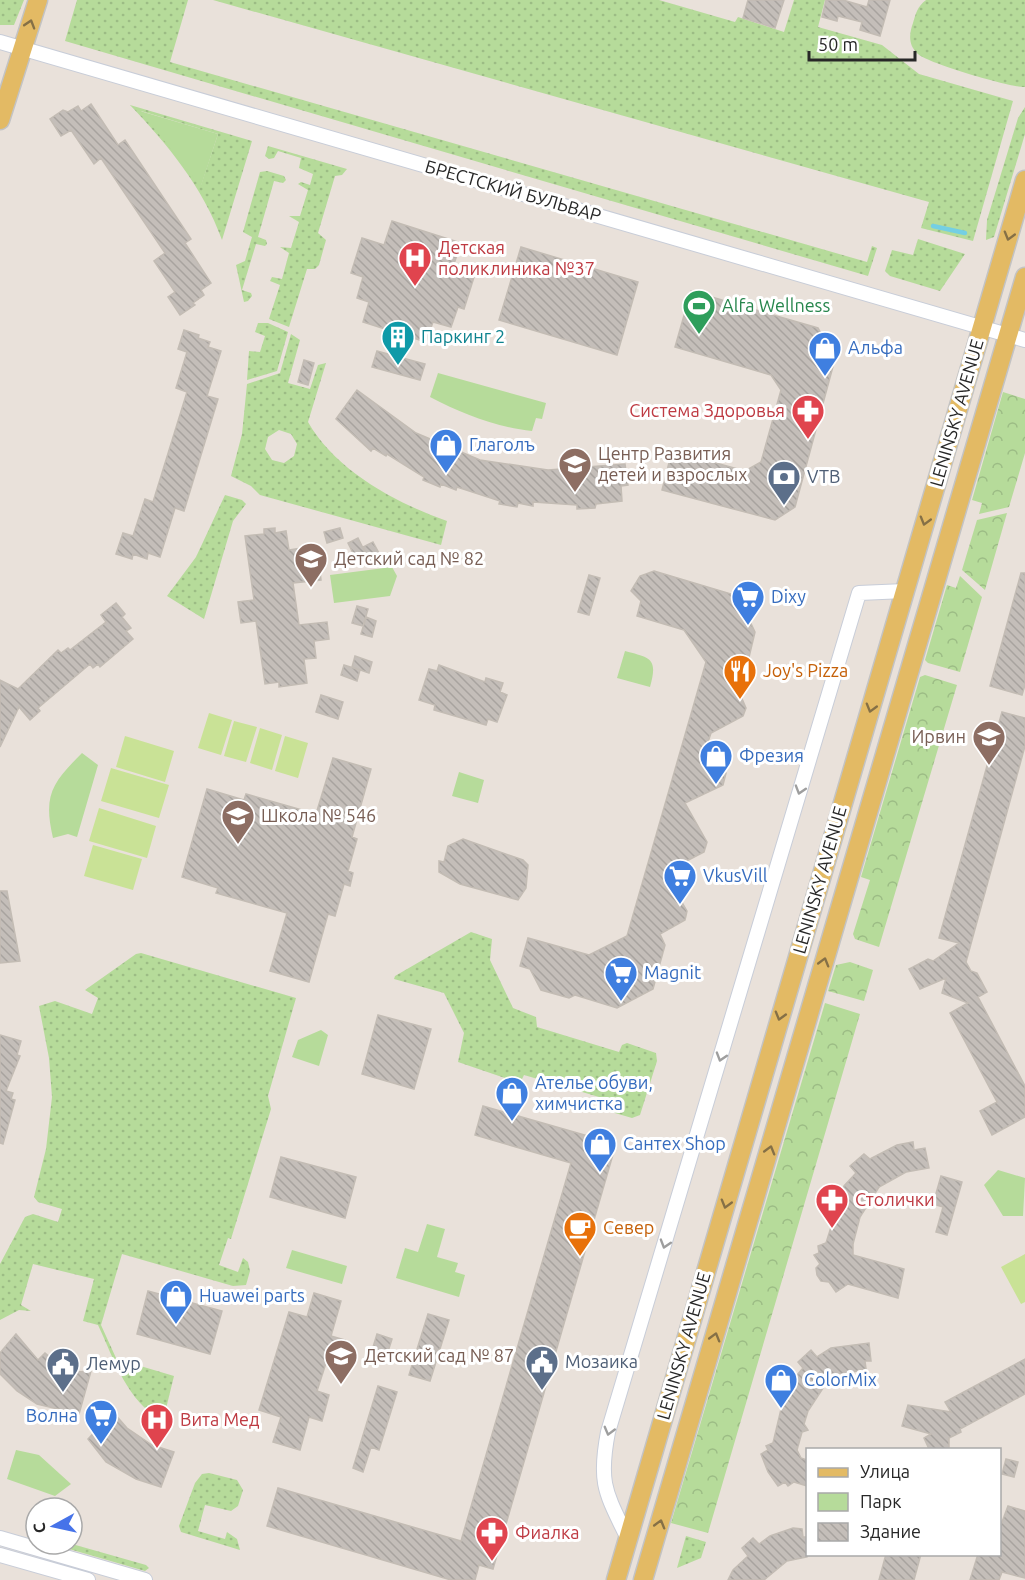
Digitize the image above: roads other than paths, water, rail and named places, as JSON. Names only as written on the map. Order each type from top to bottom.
[{"type":"main road","points":[[0,120],[38,0]]},
{"type":"main road","name":"LENINSKY AVENUE","points":[[616,1580],[1025,180]]},
{"type":"main road","name":"LENINSKY AVENUE","points":[[644,1580],[1016,337],[1025,277]]},
{"type":"street","name":"БРЕСТСКИЙ БУЛЬВАР","points":[[0,42],[1016,337]]},
{"type":"street","points":[[628,1539],[603,1483],[602,1464],[608,1432],[859,593],[905,591]]},
{"type":"street","points":[[0,1538],[145,1580]]},
{"type":"street","points":[[0,1554],[88,1580]]},
{"type":"waterway","points":[[933,226],[965,233]]},
{"type":"place","name":"Детская поликлиника №37","points":[[415,287]]},
{"type":"place","name":"Alfa Wellness","points":[[699,335]]},
{"type":"place","name":"Паркинг 2","points":[[398,366]]},
{"type":"place","name":"Альфа","points":[[825,377]]},
{"type":"place","name":"Система Здоровья","points":[[808,440]]},
{"type":"place","name":"Глаголъ","points":[[446,474]]},
{"type":"place","name":"Центр Развития детей и взрослых","points":[[575,493]]},
{"type":"place","name":"VTB","points":[[784,506]]},
{"type":"place","name":"Детский сад № 82","points":[[311,588]]},
{"type":"place","name":"Dixy","points":[[748,626]]},
{"type":"place","name":"Joy's Pizza","points":[[740,700]]},
{"type":"place","name":"Ирвин","points":[[989,766]]},
{"type":"place","name":"Фрезия","points":[[716,785]]},
{"type":"place","name":"Школа № 546","points":[[238,845]]},
{"type":"place","name":"VkusVill","points":[[680,905]]},
{"type":"place","name":"Magnit","points":[[621,1002]]},
{"type":"place","name":"Ателье обуви, химчистка","points":[[512,1122]]},
{"type":"place","name":"Сантех Shop","points":[[600,1173]]},
{"type":"place","name":"Столички","points":[[832,1229]]},
{"type":"place","name":"Север","points":[[580,1257]]},
{"type":"place","name":"Huawei parts","points":[[176,1325]]},
{"type":"place","name":"Детский сад № 87","points":[[341,1385]]},
{"type":"place","name":"Мозаика","points":[[542,1391]]},
{"type":"place","name":"Лемур","points":[[63,1393]]},
{"type":"place","name":"ColorMix","points":[[781,1409]]},
{"type":"place","name":"Волна","points":[[101,1445]]},
{"type":"place","name":"Вита Мед","points":[[157,1449]]},
{"type":"place","name":"Фиалка","points":[[492,1562]]}]
